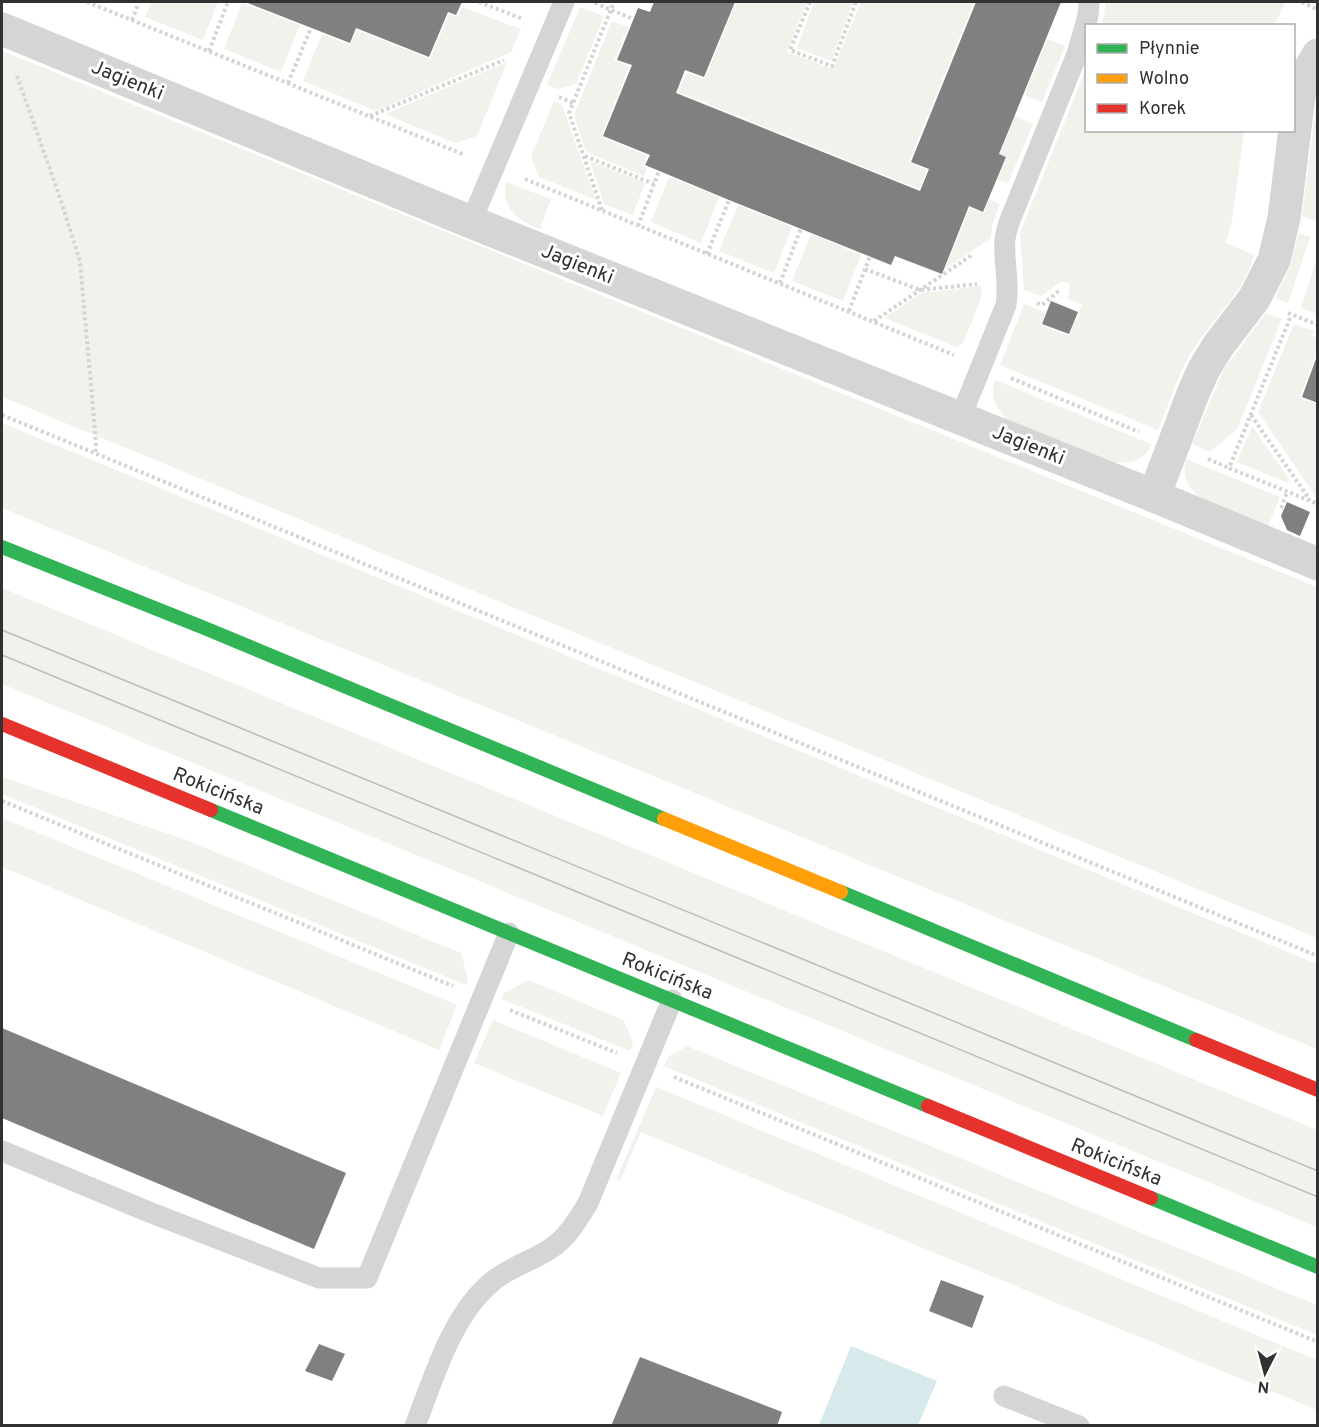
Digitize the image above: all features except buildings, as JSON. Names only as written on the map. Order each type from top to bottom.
[{"type":"main road","points":[[2,547],[202,627],[1317,1089]]},
{"type":"main road","name":"Rokicińska","points":[[2,724],[1317,1267]]},
{"type":"street","name":"Jagienki","points":[[2,29],[471,222],[1154,496],[1317,564]]},
{"type":"street","points":[[1295,129],[1299,96],[1304,79],[1317,55]]},
{"type":"street","points":[[1154,496],[1204,369],[1218,346],[1254,299],[1275,260],[1284,218],[1295,132]]},
{"type":"lane","points":[[471,222],[564,2]]},
{"type":"lane","points":[[1086,24],[1089,2]]},
{"type":"lane","points":[[960,419],[1006,305],[1008,280],[1006,233],[1085,29]]},
{"type":"lane","points":[[2,1151],[149,1212],[319,1278],[367,1278],[508,933]]},
{"type":"lane","points":[[415,1425],[457,1324],[474,1299],[495,1280],[550,1249],[571,1231],[588,1203],[672,1000]]},
{"type":"lane","points":[[1004,1396],[1079,1425]]},
{"type":"path","points":[[87,2],[849,311],[1317,504]]},
{"type":"path","points":[[132,20],[139,2]]},
{"type":"path","points":[[209,51],[228,2]]},
{"type":"path","points":[[479,2],[532,23]]},
{"type":"path","points":[[591,2],[633,19]]},
{"type":"path","points":[[603,211],[569,113],[614,2]]},
{"type":"path","points":[[810,2],[790,50],[832,66],[856,2]]},
{"type":"path","points":[[1302,2],[1317,10]]},
{"type":"path","points":[[288,83],[311,28]]},
{"type":"path","points":[[370,116],[507,58]]},
{"type":"path","points":[[17,75],[80,261],[96,443],[95,454]]},
{"type":"path","points":[[584,155],[654,184]]},
{"type":"path","points":[[638,226],[659,171]]},
{"type":"path","points":[[707,254],[729,200]]},
{"type":"path","points":[[780,283],[801,228]]},
{"type":"path","points":[[873,321],[1006,233]]},
{"type":"path","points":[[849,311],[870,256]]},
{"type":"path","points":[[865,269],[920,290],[1008,280]]},
{"type":"path","points":[[1229,468],[1294,304]]},
{"type":"path","points":[[1251,414],[1311,502]]},
{"type":"path","points":[[2,415],[1317,956]]},
{"type":"shaded area","points":[[151,2],[218,2],[203,40],[145,17]]},
{"type":"shaded area","points":[[736,2],[807,2],[787,52],[833,69],[861,2],[974,2],[909,162],[927,170],[919,189],[678,92],[687,73],[705,79]]},
{"type":"shaded area","points":[[814,2],[853,2],[831,61],[797,48]]},
{"type":"shaded area","points":[[1106,2],[1286,2],[1275,24],[1102,24]]},
{"type":"shaded area","points":[[242,3],[300,25],[281,72],[224,49]]},
{"type":"shaded area","points":[[462,7],[521,29],[511,52],[376,111],[303,81],[322,34],[350,45],[357,30],[430,59],[449,14],[458,17]]},
{"type":"shaded area","points":[[580,7],[604,16],[576,84],[558,89],[547,85]]},
{"type":"shaded area","points":[[612,21],[628,27],[614,60],[629,67],[601,137],[647,156],[643,166],[647,169],[644,176],[586,152],[574,115]]},
{"type":"shaded area","points":[[1047,39],[1065,46],[1042,102],[1025,95]]},
{"type":"shaded area","points":[[2,51],[1317,587],[1317,938],[2,397]]},
{"type":"shaded area","points":[[507,62],[477,136],[455,143],[385,114]]},
{"type":"shaded area","points":[[1085,71],[1085,132],[1244,132],[1232,220],[1226,243],[1254,255],[1235,294],[1186,361],[1158,430],[1000,365],[1024,304],[1045,312],[1041,325],[1069,336],[1082,305],[1068,299],[1070,284],[1062,281],[1041,296],[1024,290],[1020,233]]},
{"type":"shaded area","points":[[1317,96],[1318,213],[1315,221],[1302,216]]},
{"type":"shaded area","points":[[554,101],[562,105],[596,200],[539,177],[531,157]]},
{"type":"shaded area","points":[[1015,116],[1033,124],[1008,183],[997,180],[1007,157],[1000,154]]},
{"type":"shaded area","points":[[590,161],[645,183],[633,215],[604,204]]},
{"type":"shaded area","points":[[669,177],[719,197],[701,243],[651,222]]},
{"type":"shaded area","points":[[506,182],[551,199],[540,229],[524,222],[512,212],[506,199]]},
{"type":"shaded area","points":[[989,199],[1000,204],[992,226],[991,238],[945,269],[970,208],[984,213]]},
{"type":"shaded area","points":[[738,205],[792,227],[774,273],[719,251]]},
{"type":"shaded area","points":[[1299,233],[1310,237],[1288,303],[1275,298],[1289,269]]},
{"type":"shaded area","points":[[811,234],[861,255],[843,301],[792,281]]},
{"type":"shaded area","points":[[1317,257],[1317,314],[1301,308]]},
{"type":"shaded area","points":[[982,286],[980,301],[963,343],[956,347],[885,318],[921,293]]},
{"type":"shaded area","points":[[1266,313],[1282,319],[1237,429],[1210,452],[1192,444],[1224,369]]},
{"type":"shaded area","points":[[1294,324],[1314,331],[1312,336],[1317,338],[1317,351],[1300,397],[1317,404],[1317,496],[1258,412]]},
{"type":"shaded area","points":[[995,380],[1151,444],[1141,458],[1114,462],[1008,420],[993,397]]},
{"type":"shaded area","points":[[2,423],[1317,964],[1317,1049],[2,508]]},
{"type":"shaded area","points":[[1252,426],[1289,479],[1288,483],[1237,462]]},
{"type":"shaded area","points":[[1186,459],[1280,497],[1268,526],[1202,499],[1185,477]]},
{"type":"shaded area","points":[[2,588],[1317,1130],[1317,1227],[2,684]]},
{"type":"shaded area","points":[[2,777],[186,840],[461,953],[468,979],[466,985],[2,794]]},
{"type":"shaded area","points":[[2,818],[457,1005],[439,1050],[2,867]]},
{"type":"shaded area","points":[[528,980],[623,1020],[633,1042],[630,1051],[502,999],[503,994]]},
{"type":"shaded area","points":[[493,1020],[621,1073],[603,1116],[474,1063]]},
{"type":"shaded area","points":[[687,1046],[1317,1305],[1317,1335],[664,1066],[669,1056]]},
{"type":"shaded area","points":[[656,1087],[1317,1360],[1317,1410],[641,1132],[620,1181],[616,1180]]},
{"type":"shaded area","points":[[851,1346],[937,1381],[918,1425],[819,1425]]},
{"type":"tram line","points":[[2,630],[1318,1171]]},
{"type":"tram line","points":[[2,655],[1318,1197]]},
{"type":"traffic: fast","points":[[2,547],[202,627],[664,819]]},
{"type":"traffic: fast","points":[[211,810],[928,1106]]},
{"type":"traffic: fast","points":[[841,892],[1196,1040]]},
{"type":"traffic: fast","points":[[1151,1198],[1318,1267]]},
{"type":"traffic: slow","points":[[664,819],[841,892]]},
{"type":"traffic: jam","points":[[2,724],[211,810]]},
{"type":"traffic: jam","points":[[1196,1040],[1318,1090]]},
{"type":"traffic: jam","points":[[928,1106],[1151,1198]]}]
